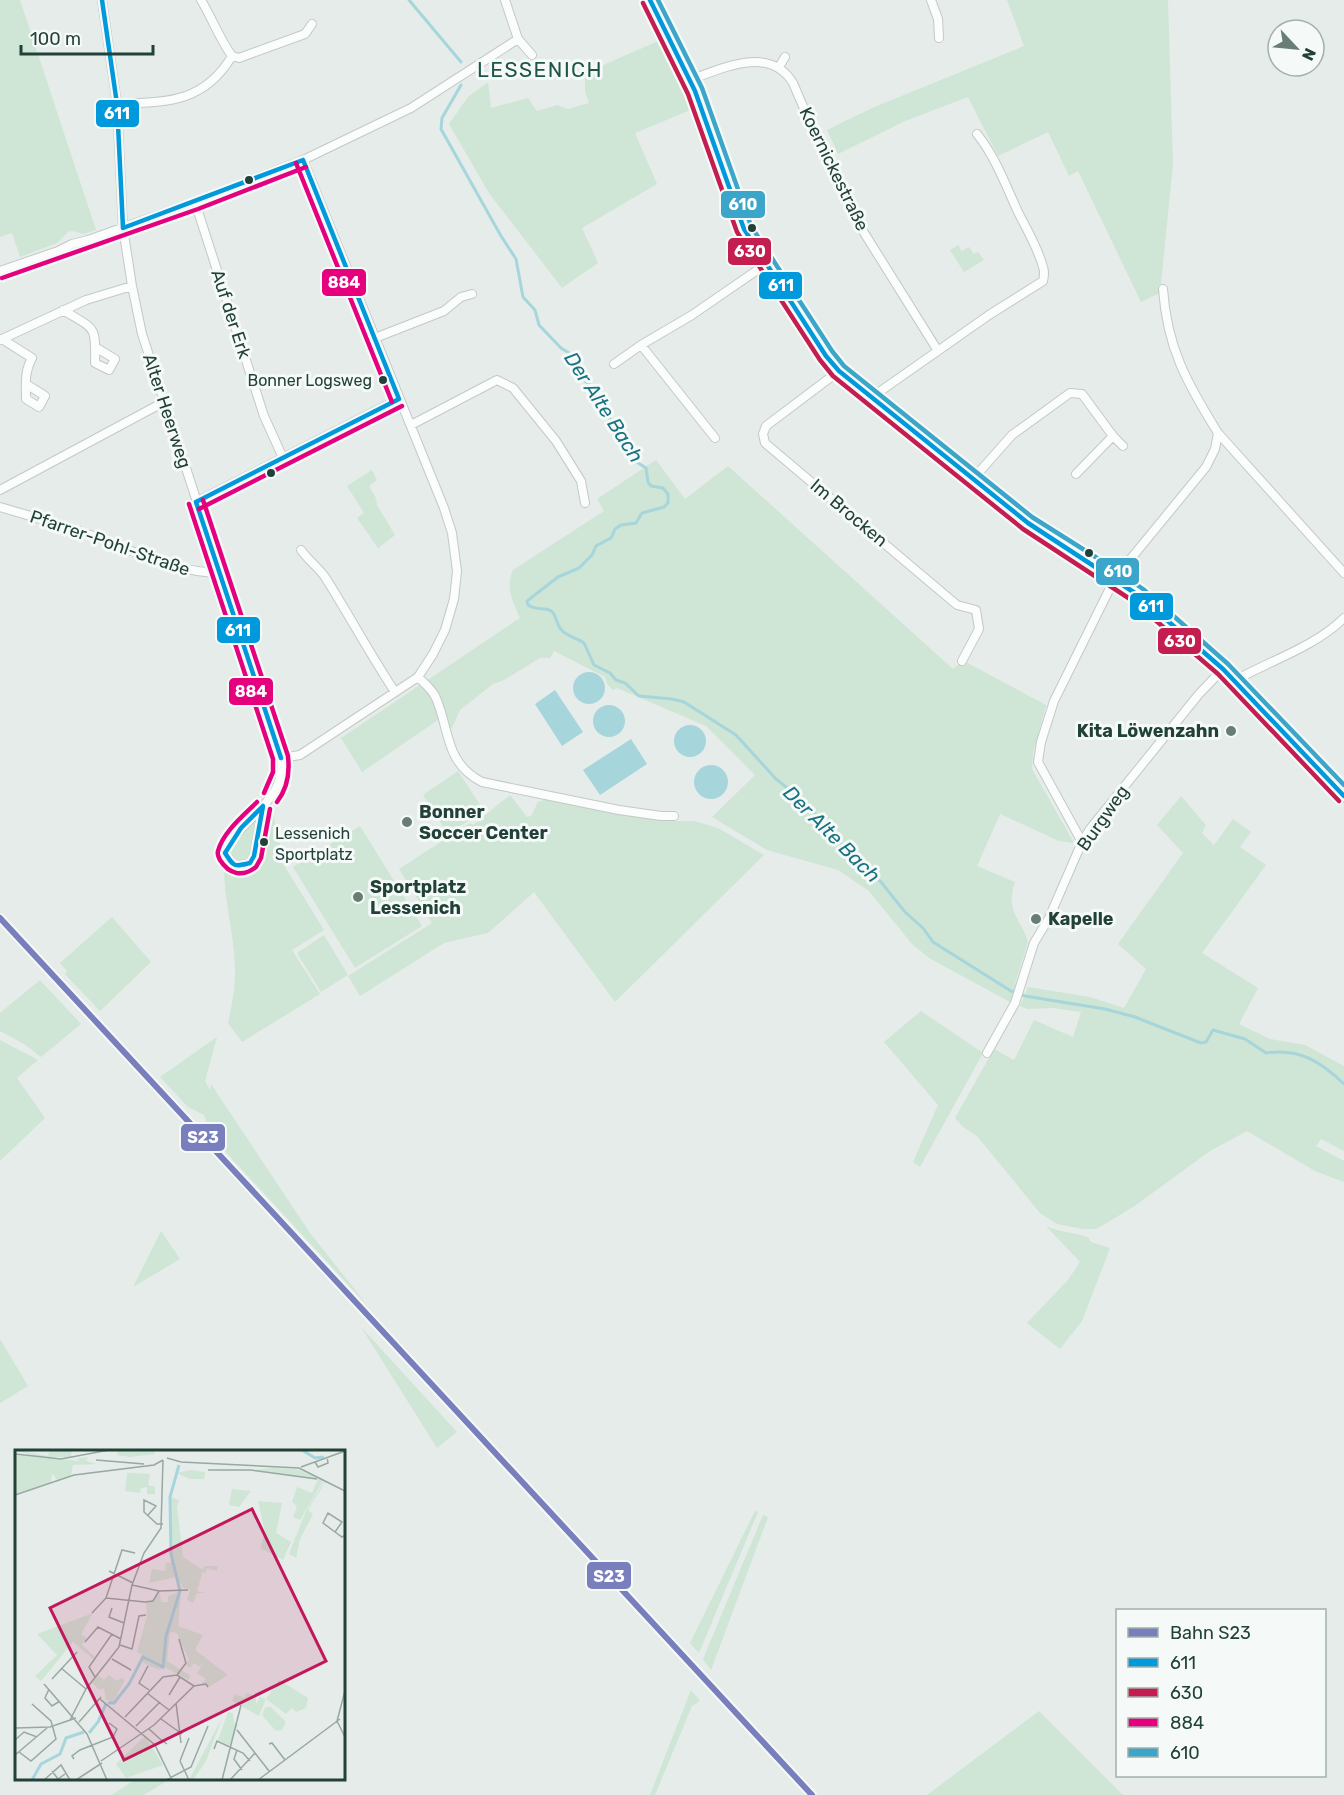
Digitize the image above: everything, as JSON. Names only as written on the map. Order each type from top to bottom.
[{"type":"street","name":"Alter Heerweg","points":[[102,0],[117,105],[123,228],[142,334],[281,758],[282,770],[275,792],[231,840],[225,853],[232,864],[237,866],[250,863],[254,856],[263,806]]},
{"type":"street","points":[[201,0],[225,47],[232,56],[239,58],[305,34],[312,24]]},
{"type":"street","points":[[505,0],[518,39],[532,55]]},
{"type":"street","points":[[650,0],[690,80],[744,229],[826,356],[839,371],[1028,524],[1114,578],[1138,596],[1223,669],[1344,796]]},
{"type":"street","points":[[931,0],[938,19],[939,38]]},
{"type":"street","points":[[0,271],[195,202],[303,160],[411,108],[518,39]]},
{"type":"street","points":[[117,105],[153,103],[194,94],[217,78],[232,56]]},
{"type":"street","points":[[690,80],[750,62],[764,62],[779,67],[785,57]]},
{"type":"street","name":"Koernickestraße","points":[[779,67],[787,72],[794,83],[839,186],[869,242],[938,351]]},
{"type":"street","points":[[872,397],[1042,280],[1045,274],[1002,179],[983,141],[977,134]]},
{"type":"street","points":[[281,758],[300,755],[418,677],[445,630],[454,600],[457,572],[452,533],[411,425],[303,160]]},
{"type":"street","name":"Auf der Erk","points":[[195,202],[264,416],[283,458]]},
{"type":"street","points":[[614,364],[692,315],[766,264]]},
{"type":"street","points":[[1,340],[86,300],[132,286]]},
{"type":"street","points":[[1163,288],[1168,334],[1191,390],[1218,433],[1344,573]]},
{"type":"street","points":[[375,338],[444,311],[461,297],[472,294]]},
{"type":"street","points":[[63,310],[92,328],[96,347]]},
{"type":"street","points":[[1,340],[32,358],[26,369],[26,384]]},
{"type":"street","points":[[641,345],[715,438]]},
{"type":"street","name":"Im Brocken","points":[[839,371],[766,426],[763,434],[765,442],[957,605],[976,610],[979,629],[962,661]]},
{"type":"street","points":[[411,425],[497,380],[513,388],[556,441],[581,481],[585,503]]},
{"type":"street","points":[[973,478],[1012,435],[1070,393],[1082,394],[1123,446]]},
{"type":"street","points":[[196,502],[399,399]]},
{"type":"street","points":[[0,490],[164,402]]},
{"type":"street","points":[[1082,842],[1038,762],[1038,753],[1054,700],[1114,578],[1206,467],[1215,449],[1218,433]]},
{"type":"street","points":[[1076,474],[1113,436]]},
{"type":"street","name":"Pfarrer-Pohl-Straße","points":[[0,507],[57,523],[167,564],[199,573],[220,573]]},
{"type":"street","points":[[301,550],[323,574],[395,692]]},
{"type":"street","points":[[1234,681],[1310,644],[1344,618]]},
{"type":"street","name":"Burgweg","points":[[987,1053],[1015,1003],[1034,943],[1049,918],[1082,842],[1199,694],[1223,669]]},
{"type":"street","points":[[418,677],[436,695],[452,753],[460,766],[482,782],[619,810],[674,816]]},
{"type":"green space","points":[[0,0],[20,0],[96,230],[84,234],[68,232],[57,243],[20,257],[12,233],[0,237]]},
{"type":"green space","points":[[1007,0],[1168,0],[1173,164],[1160,293],[1141,302],[1078,171],[1069,176],[1048,132],[998,156],[968,97],[905,121],[838,154],[827,130],[872,108],[1024,46]]},
{"type":"green space","points":[[663,39],[693,109],[635,133],[657,184],[582,228],[598,263],[562,288],[489,193],[449,124],[468,97],[488,82],[491,108],[528,98],[537,111],[557,105],[568,109],[589,103],[585,91],[585,73]]},
{"type":"green space","points":[[958,245],[962,251],[969,247],[974,254],[978,252],[984,260],[964,272],[950,250]]},
{"type":"green space","points":[[656,460],[685,499],[728,466],[953,669],[964,661],[1046,705],[1033,753],[1032,769],[1074,843],[1059,841],[1000,814],[977,866],[1015,882],[1012,892],[1013,907],[1028,942],[1015,984],[1019,985],[1010,1002],[929,958],[912,944],[869,891],[838,870],[767,850],[712,817],[755,775],[706,726],[617,688],[613,690],[607,684],[605,677],[554,651],[550,658],[540,658],[504,680],[493,684],[460,710],[452,728],[438,720],[362,772],[341,738],[520,618],[510,589],[513,570],[604,511],[597,499]]},
{"type":"green space","points":[[372,470],[377,480],[369,486],[377,505],[395,535],[378,548],[357,518],[364,513],[347,486]]},
{"type":"green space","points":[[458,771],[484,811],[448,834],[423,795]]},
{"type":"green space","points":[[510,795],[527,817],[531,816],[538,802],[547,799],[622,814],[671,821],[694,821],[718,828],[764,855],[615,1002],[534,892],[488,933],[444,943],[360,996],[348,976],[432,923],[399,869],[470,823],[473,825]]},
{"type":"green space","points":[[1181,796],[1206,825],[1202,833],[1214,845],[1233,819],[1251,832],[1240,847],[1266,865],[1202,953],[1258,988],[1239,1024],[1270,1039],[1305,1045],[1344,1066],[1344,1151],[1321,1139],[1316,1146],[1344,1161],[1344,1182],[1315,1171],[1247,1131],[1210,1151],[1136,1205],[1096,1229],[1057,1224],[1040,1213],[977,1136],[963,1127],[955,1118],[994,1049],[1014,1060],[1034,1020],[1073,1037],[1081,1012],[1053,1008],[1027,1009],[1020,1006],[1028,987],[1090,997],[1124,1008],[1146,969],[1118,944],[1183,853],[1157,825]]},
{"type":"green space","points":[[273,814],[285,867],[324,930],[292,950],[320,994],[242,1042],[228,1023],[235,971],[224,868],[243,873],[258,863],[266,848]]},
{"type":"green space","points":[[251,821],[255,824],[249,854],[246,859],[238,861],[232,857],[231,850]]},
{"type":"green space","name":"Sportplatz Lessenich","points":[[360,826],[422,926],[355,968],[293,867]]},
{"type":"green space","points":[[112,917],[151,962],[100,1011],[65,974],[67,971],[60,963]]},
{"type":"green space","points":[[324,935],[348,975],[321,992],[297,953]]},
{"type":"green space","points":[[40,980],[81,1024],[41,1057],[24,1044],[0,1031],[0,1013]]},
{"type":"green space","points":[[921,1011],[983,1053],[920,1167],[913,1162],[938,1105],[884,1042]]},
{"type":"green space","points":[[217,1037],[205,1081],[210,1090],[211,1084],[310,1233],[367,1305],[211,1136],[204,1115],[188,1107],[160,1077]]},
{"type":"green space","points":[[0,1040],[38,1060],[17,1078],[45,1118],[0,1161]]},
{"type":"green space","points":[[1046,1226],[1084,1236],[1091,1242],[1110,1248],[1082,1321],[1060,1349],[1027,1323],[1068,1280],[1080,1262]]},
{"type":"green space","points":[[161,1231],[180,1259],[133,1287]]},
{"type":"green space","points":[[361,1327],[457,1432],[437,1448]]},
{"type":"green space","points":[[0,1339],[28,1386],[0,1403]]},
{"type":"green space","points":[[755,1511],[758,1512],[699,1653],[690,1643]]},
{"type":"green space","points":[[763,1515],[768,1517],[711,1670],[703,1659]]},
{"type":"green space","points":[[691,1690],[700,1701],[692,1706],[655,1795],[650,1795]]},
{"type":"green space","points":[[1039,1711],[1123,1795],[927,1795]]},
{"type":"green space","points":[[134,1780],[168,1780],[144,1795],[112,1795]]},
{"type":"water","points":[[589,672],[600,677],[605,688],[600,699],[589,704],[578,699],[573,688],[578,677]]},
{"type":"water","points":[[555,690],[583,732],[562,746],[535,704]]},
{"type":"water","points":[[609,705],[620,710],[625,721],[620,732],[609,737],[598,732],[593,721],[598,710]]},
{"type":"water","points":[[690,725],[701,730],[706,741],[701,752],[690,757],[679,752],[674,741],[679,730]]},
{"type":"water","points":[[631,739],[647,764],[600,795],[583,770]]},
{"type":"water","points":[[711,765],[723,770],[728,782],[723,794],[711,799],[699,794],[694,782],[699,770]]},
{"type":"waterway","name":"Der Alte Bach","points":[[409,0],[461,62]]},
{"type":"waterway","name":"Der Alte Bach","points":[[461,85],[442,118],[441,129],[516,259],[523,297],[535,310],[539,325],[561,348],[577,358],[581,378],[598,394],[607,417],[620,424],[632,444],[635,461],[646,468],[648,482],[651,486],[663,488],[668,494],[668,503],[664,507],[642,513],[636,523],[621,525],[615,529],[611,538],[596,546],[592,555],[579,568],[558,577],[527,601],[528,605],[551,611],[562,631],[584,643],[594,665],[610,673],[616,680],[625,683],[639,696],[684,702],[736,735],[776,779],[806,803],[853,858],[881,882],[933,942],[1011,991],[1025,996],[1105,1009],[1135,1017],[1201,1043],[1206,1042],[1213,1030],[1245,1039],[1266,1053],[1289,1053],[1309,1058],[1327,1069],[1344,1084]]},
{"type":"rail line","name":"S23","points":[[0,918],[812,1795]]},
{"type":"transit line","name":"611","points":[[102,0],[117,104],[123,228]]},
{"type":"transit line","name":"611","points":[[650,0],[695,91],[744,229],[826,356],[839,371],[1028,523],[1138,595],[1223,669],[1344,796]]},
{"type":"transit line","name":"610","points":[[658,0],[702,88],[751,226],[844,366],[1032,517],[1143,589],[1228,664],[1344,785]]},
{"type":"transit line","name":"630","points":[[643,3],[688,94],[737,232],[820,360],[833,376],[1023,529],[1133,601],[1218,674],[1339,801]]},
{"type":"transit line","name":"611","points":[[303,160],[399,399]]},
{"type":"transit line","name":"611","points":[[123,228],[303,160]]},
{"type":"transit line","name":"884","points":[[296,163],[392,402]]},
{"type":"transit line","name":"884","points":[[2,278],[198,209],[306,167]]},
{"type":"transit line","name":"611","points":[[196,502],[399,399]]},
{"type":"transit line","name":"884","points":[[199,509],[402,406]]},
{"type":"transit line","name":"884","points":[[203,500],[288,756]]},
{"type":"transit line","name":"611","points":[[196,502],[281,758]]},
{"type":"transit line","name":"884","points":[[189,504],[273,759],[273,772],[264,793]]},
{"type":"transit line","name":"884","points":[[277,802],[287,781],[288,757]]},
{"type":"transit line","name":"884","points":[[257,802],[224,837],[218,856],[227,869],[236,873],[246,873],[256,867],[261,858],[270,809]]},
{"type":"transit line","name":"611","points":[[263,806],[254,856],[250,863],[235,865],[225,853],[241,828],[263,806]]},
{"type":"place","name":"Bonner Logsweg","points":[[383,380]]},
{"type":"place","name":"Kita Löwenzahn","points":[[1231,731]]},
{"type":"place","name":"Bonner Soccer Center","points":[[407,822]]},
{"type":"place","name":"Lessenich Sportplatz","points":[[264,842]]},
{"type":"place","name":"Sportplatz Lessenich","points":[[358,897]]},
{"type":"place","name":"Kapelle","points":[[1036,919]]},
{"type":"district","name":"LESSENICH","points":[[540,69]]}]
